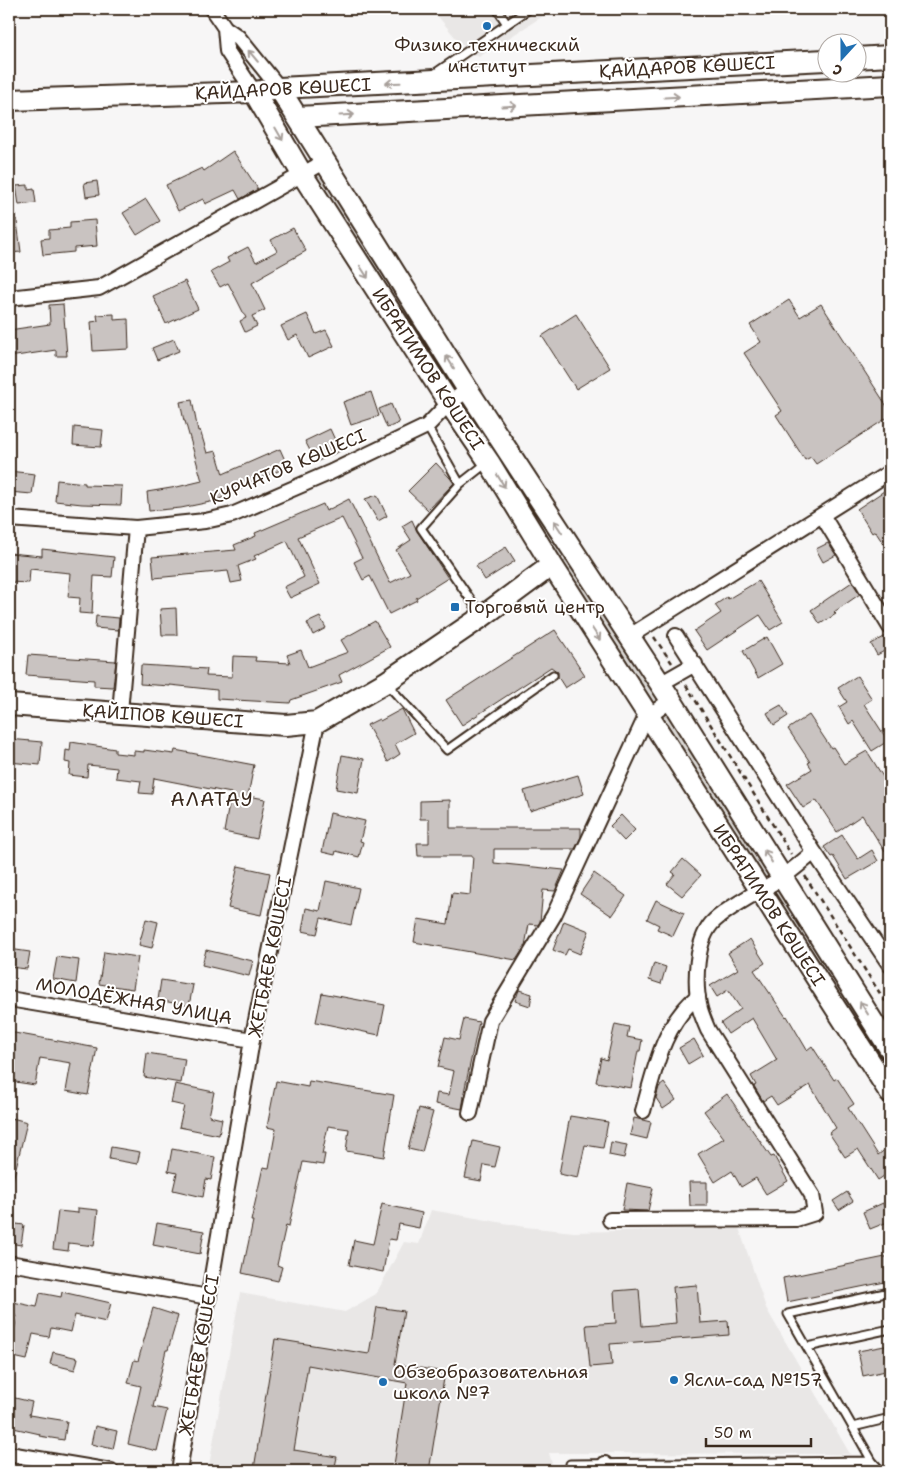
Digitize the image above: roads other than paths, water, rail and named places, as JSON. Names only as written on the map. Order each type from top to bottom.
[{"type":"street","name":"ИБРАГИМОВ КӨШЕСІ","points":[[212,9],[225,28],[238,37],[279,88],[468,390],[630,636],[890,1049]]},
{"type":"street","name":"ИБРАГИМОВ КӨШЕСІ","points":[[225,28],[227,50],[302,174],[489,462],[552,565],[890,1093]]},
{"type":"street","points":[[866,57],[890,56]]},
{"type":"street","name":"ҚАЙДАРОВ КӨШЕСІ","points":[[9,100],[254,92],[279,88],[816,61]]},
{"type":"street","points":[[298,118],[890,85]]},
{"type":"street","points":[[9,298],[99,288],[326,161]]},
{"type":"street","name":"КУРЧАТОВ КӨШЕСІ","points":[[9,519],[136,528],[205,521],[232,515],[329,473],[427,426],[449,403],[468,390]]},
{"type":"street","points":[[630,636],[890,472]]},
{"type":"street","points":[[822,515],[890,627]]},
{"type":"street","points":[[120,712],[136,528]]},
{"type":"street","points":[[317,722],[386,682],[552,565],[575,553]]},
{"type":"street","points":[[676,636],[814,852],[890,965]]},
{"type":"street","points":[[470,1113],[490,1021],[554,915],[643,723],[678,673],[695,664]]},
{"type":"street","name":"ҚАЙІПОВ КӨШЕСІ","points":[[9,705],[286,725],[317,722]]},
{"type":"street","name":"ЖЕТБАЕВ КӨШЕСІ","points":[[179,1471],[252,1040],[317,722]]},
{"type":"street","points":[[610,1220],[796,1219],[815,1213],[812,1194],[708,1030],[700,1009],[697,982],[699,956],[706,931],[715,920],[760,890],[782,878],[814,852]]},
{"type":"street","points":[[643,1110],[666,1037],[685,1007],[698,996]]},
{"type":"street","name":"МОЛОДЁЖНАЯ УЛИЦА","points":[[9,999],[252,1040]]},
{"type":"street","points":[[9,1263],[209,1297]]},
{"type":"street","points":[[9,1454],[111,1471]]},
{"type":"lane","points":[[497,9],[507,24]]},
{"type":"lane","points":[[424,81],[529,9]]},
{"type":"lane","points":[[427,426],[460,484]]},
{"type":"lane","points":[[482,616],[421,528],[460,484],[489,462]]},
{"type":"lane","points":[[386,682],[447,750],[553,675]]},
{"type":"lane","points":[[881,1471],[872,1461],[788,1314],[890,1292]]},
{"type":"lane","points":[[806,1347],[890,1329]]},
{"type":"lane","points":[[853,1427],[890,1418]]},
{"type":"lane","points":[[570,1464],[606,1468],[872,1461]]},
{"type":"place","name":"Физико технический институт","points":[[487,26]]},
{"type":"place","name":"Торговый центр","points":[[455,607]]},
{"type":"place","name":"Ясли-сад №157","points":[[674,1380]]},
{"type":"place","name":"Обзеобразовательная школа №7","points":[[383,1382]]},
{"type":"district","name":"АЛАТАУ","points":[[212,799]]}]
